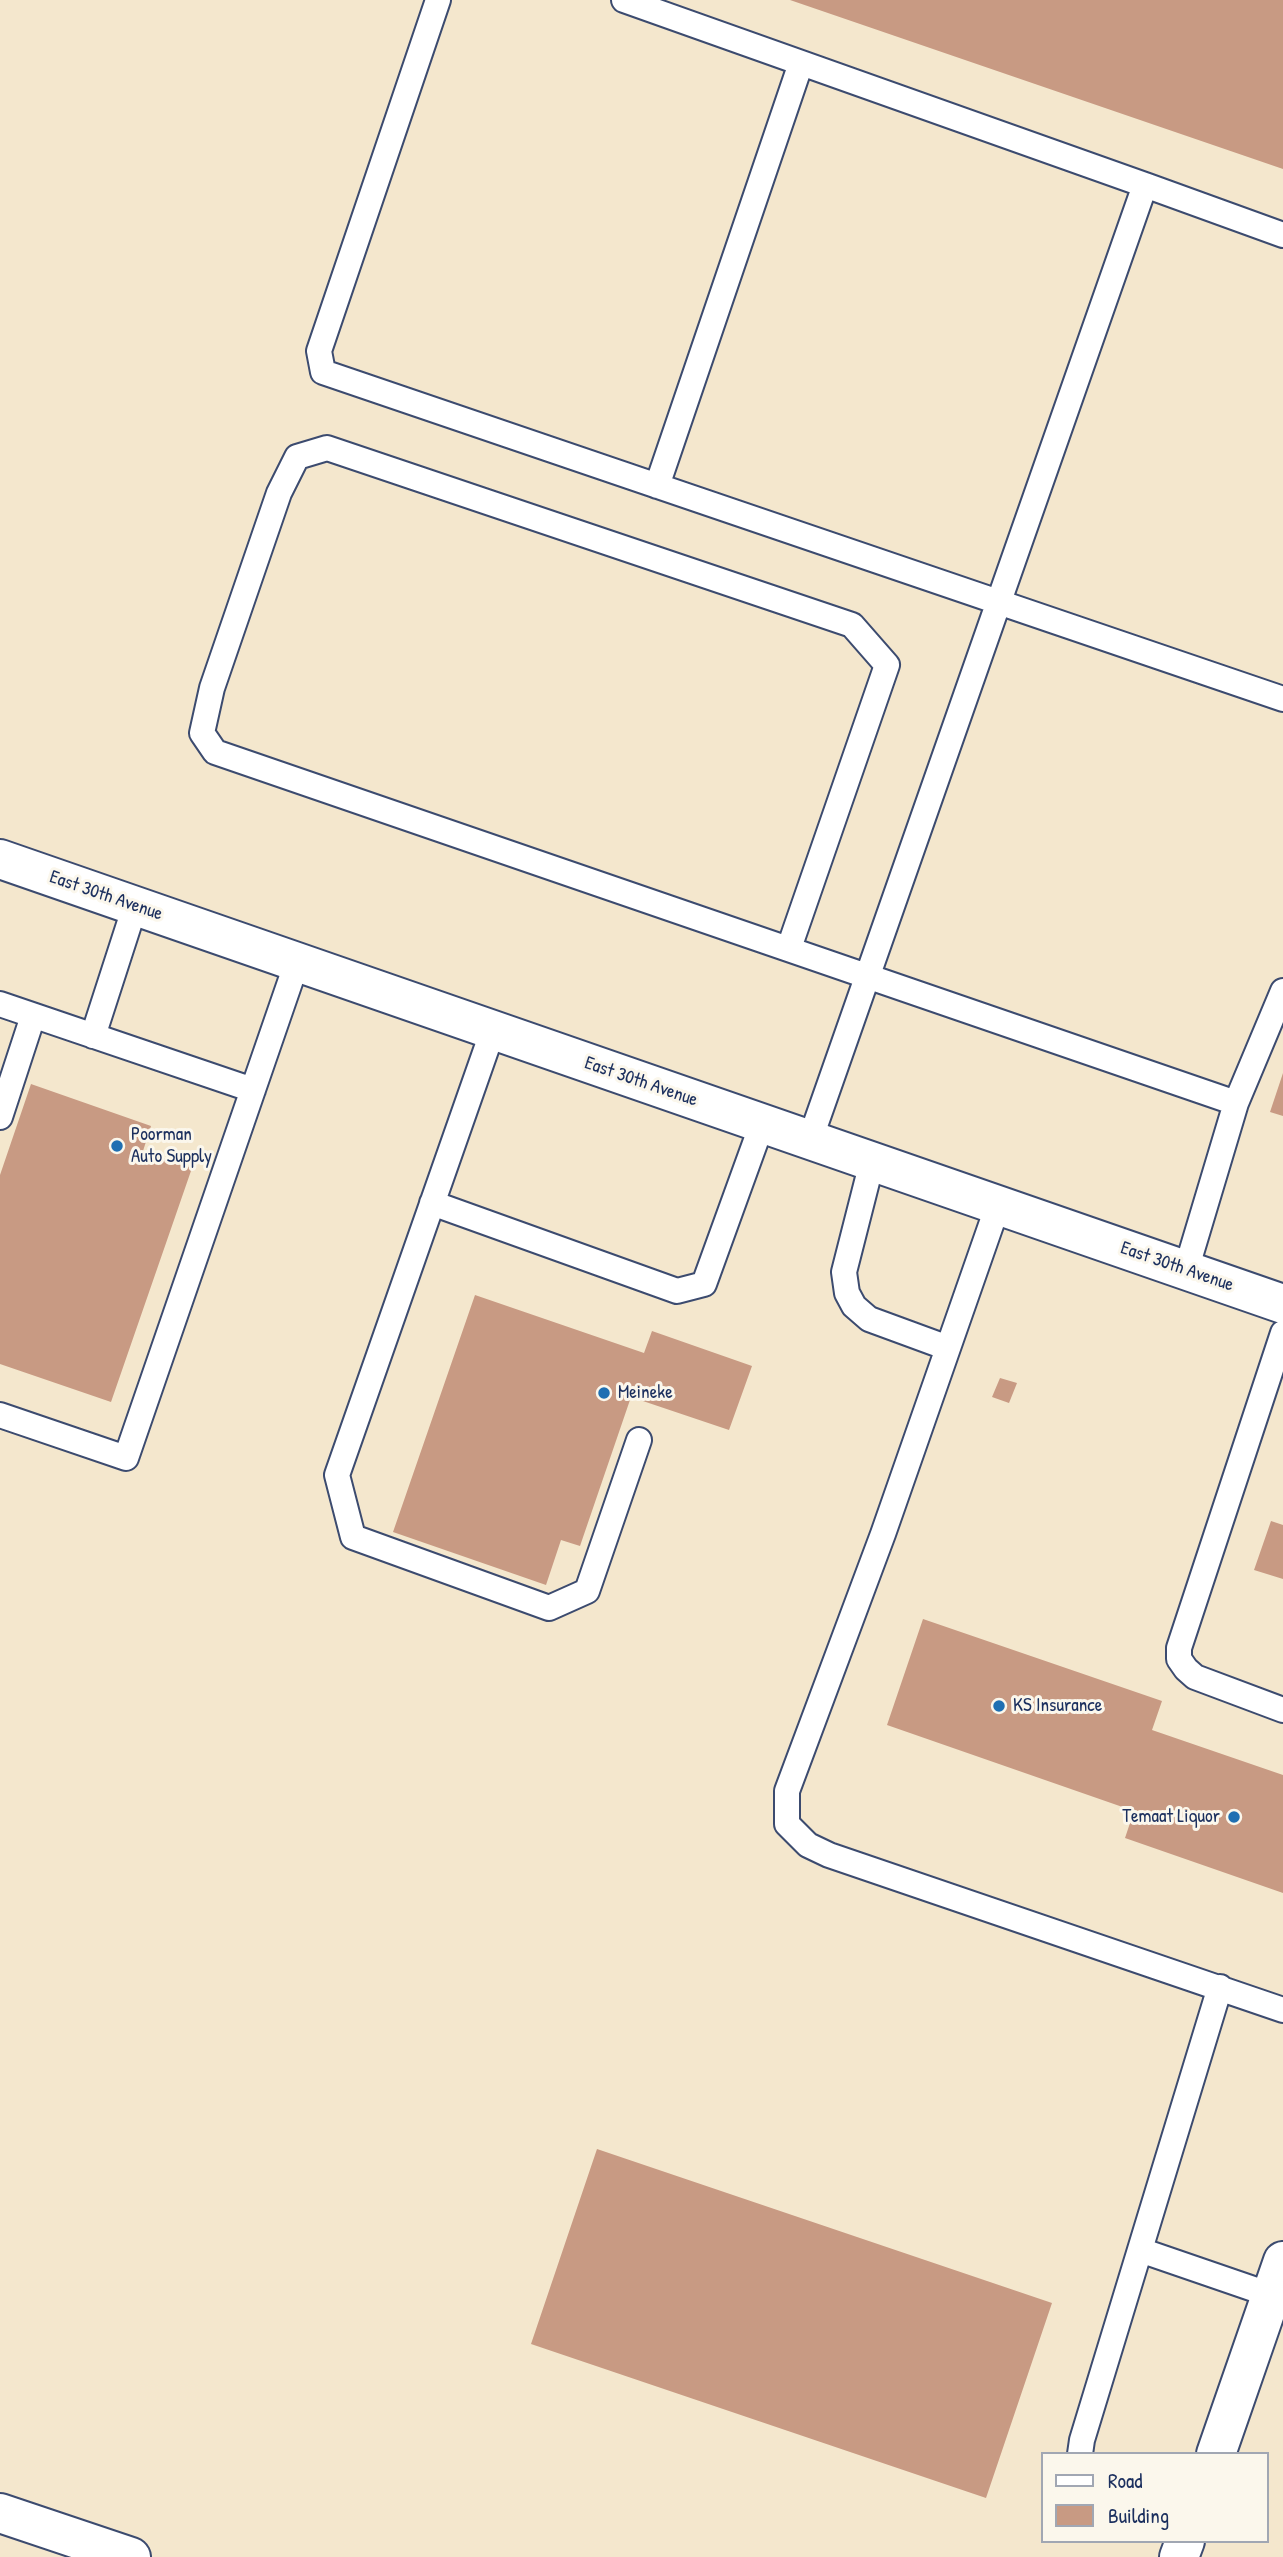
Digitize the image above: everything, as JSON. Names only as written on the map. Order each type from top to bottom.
[{"type":"main road","name":"East 30th Avenue","points":[[0,859],[1283,1304]]},
{"type":"main road","points":[[1217,2452],[1277,2278]]},
{"type":"main road","points":[[0,2513],[131,2557]]},
{"type":"lane","points":[[439,0],[318,351],[323,372],[1283,699]]},
{"type":"lane","points":[[624,0],[1283,235]]},
{"type":"lane","points":[[657,486],[802,63]]},
{"type":"lane","points":[[810,1140],[1145,186]]},
{"type":"lane","points":[[789,948],[887,665],[852,625],[327,448],[298,457],[279,493],[212,688],[202,733],[215,752],[1236,1103]]},
{"type":"lane","points":[[93,1035],[135,906]]},
{"type":"lane","points":[[0,1415],[127,1458],[297,962]]},
{"type":"lane","points":[[1186,1270],[1236,1103],[1283,991]]},
{"type":"lane","points":[[0,1004],[253,1090]]},
{"type":"lane","points":[[0,1117],[33,1016]]},
{"type":"lane","points":[[493,1030],[337,1475],[353,1537],[549,1608],[587,1591],[639,1440]]},
{"type":"lane","points":[[432,1203],[677,1291],[704,1284],[762,1124]]},
{"type":"lane","points":[[872,1162],[844,1272],[846,1293],[854,1306],[869,1319],[948,1348]]},
{"type":"lane","points":[[998,1205],[883,1534],[787,1791],[787,1824],[808,1845],[829,1855],[1283,2010]]},
{"type":"lane","points":[[1283,1333],[1179,1648],[1179,1659],[1195,1677],[1283,1710]]},
{"type":"lane","points":[[1080,2452],[1220,1987]]},
{"type":"lane","points":[[1140,2250],[1277,2278]]},
{"type":"building","points":[[790,0],[1283,0],[1283,169]]},
{"type":"building","points":[[1283,1073],[1283,1116],[1270,1112]]},
{"type":"building","points":[[31,1084],[151,1126],[143,1151],[192,1168],[111,1402],[0,1364],[0,1175]]},
{"type":"building","points":[[475,1295],[644,1353],[652,1331],[752,1366],[729,1430],[631,1397],[580,1546],[561,1540],[546,1585],[393,1532]]},
{"type":"building","points":[[1000,1378],[1017,1383],[1009,1403],[992,1397]]},
{"type":"building","points":[[1271,1521],[1283,1525],[1283,1579],[1254,1570]]},
{"type":"building","points":[[923,1619],[1162,1701],[1152,1730],[1283,1775],[1283,1893],[1125,1838],[1134,1811],[887,1725]]},
{"type":"building","points":[[597,2149],[1052,2303],[986,2498],[531,2344]]},
{"type":"place","name":"Poorman Auto Supply","points":[[117,1146]]},
{"type":"place","name":"Meineke","points":[[604,1393]]},
{"type":"place","name":"KS Insurance","points":[[999,1706]]},
{"type":"place","name":"Temaat Liquor","points":[[1234,1817]]}]
